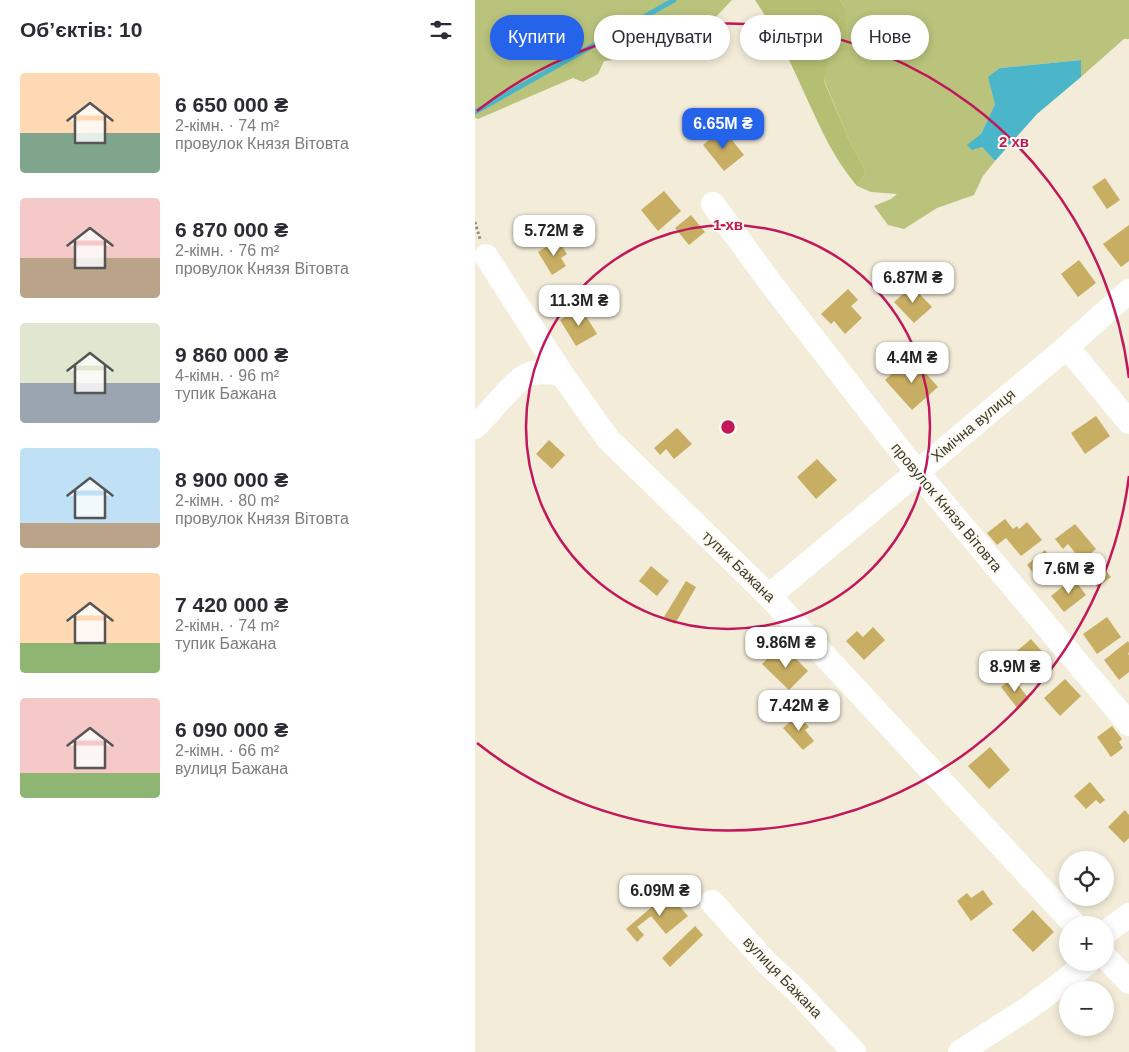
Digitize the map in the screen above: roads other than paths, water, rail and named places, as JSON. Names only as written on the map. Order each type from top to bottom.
[{"type":"street","name":"провулок Князя Вітовта","points":[[713,204],[771,285],[917,472],[1129,724]]},
{"type":"street","name":"тупик Бажана","points":[[487,256],[561,373],[608,439],[769,596],[1067,916]]},
{"type":"street","name":"Хімічна вулиця","points":[[769,596],[1067,347],[1129,291]]},
{"type":"street","points":[[1067,347],[1129,422]]},
{"type":"street","points":[[475,428],[526,375],[541,372],[561,373]]},
{"type":"street","name":"вулиця Бажана","points":[[712,902],[765,961],[797,990],[854,1052]]},
{"type":"street","points":[[1114,927],[1129,916]]},
{"type":"street","points":[[1114,966],[1129,982]]},
{"type":"street","points":[[960,1052],[1030,1007],[1077,971]]},
{"type":"water","points":[[1081,60],[1081,77],[1037,114],[995,161],[982,147],[972,150],[967,145],[981,134],[995,104],[988,77],[1000,68]]},
{"type":"waterway","points":[[475,112],[674,0]]}]
